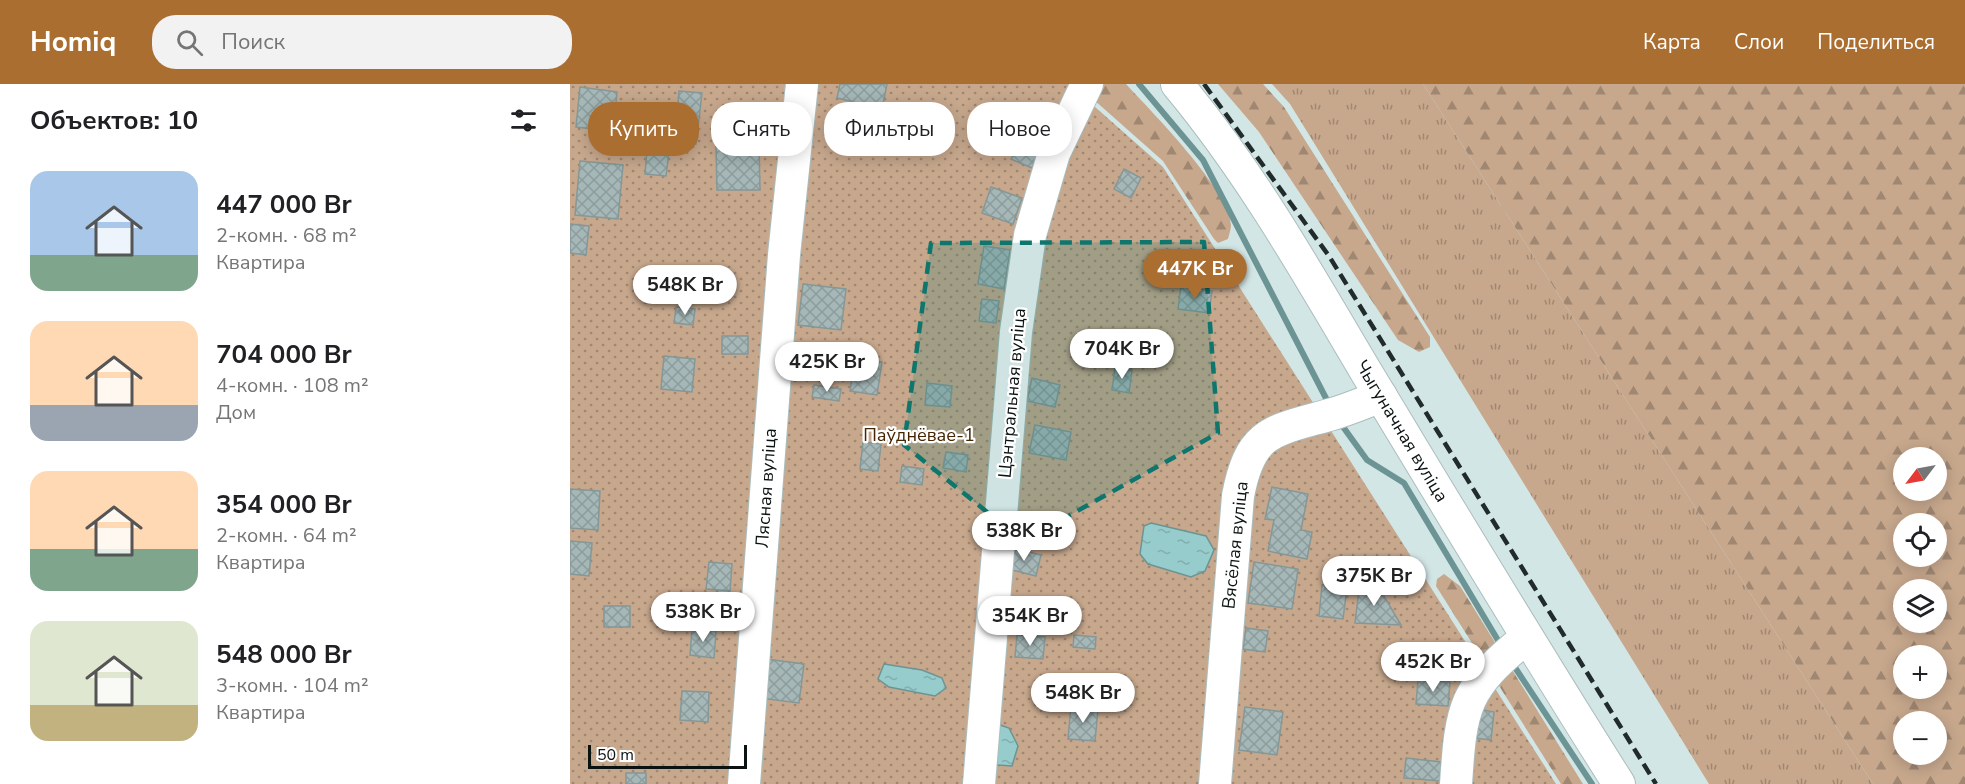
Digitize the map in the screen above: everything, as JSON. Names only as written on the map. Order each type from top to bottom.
[{"type":"lane","name":"Лясная вуліца","points":[[744,784],[784,255],[802,84]]},
{"type":"lane","name":"Цэнтральная вуліца","points":[[979,784],[1016,332],[1030,235],[1054,153],[1087,84]]},
{"type":"lane","name":"Чыгуначная вуліца","points":[[1177,84],[1250,179],[1299,256],[1526,638],[1619,784]]},
{"type":"lane","name":"Вясёлая вуліца","points":[[1215,784],[1238,496],[1246,462],[1262,441],[1283,427],[1342,411],[1381,396]]},
{"type":"lane","points":[[1456,784],[1462,723],[1469,699],[1482,677],[1526,638]]},
{"type":"highlighted area","points":[[1204,242],[1218,433],[1023,541],[904,445],[931,243]]},
{"type":"green space","name":"Паўднёвае-1","points":[[570,84],[1069,84],[1163,167],[1556,784],[570,784]]},
{"type":"green space","points":[[1076,84],[1126,84],[1188,152],[1218,192],[1231,225],[1228,239],[1218,243],[1214,239],[1163,161]]},
{"type":"green space","points":[[1218,84],[1263,84],[1284,107],[1430,337],[1430,347],[1419,352],[1398,340],[1259,132]]},
{"type":"green space","points":[[1272,84],[1423,84],[1873,784],[1709,784],[1290,104]]},
{"type":"green space","points":[[1423,84],[1965,84],[1965,784],[1873,784]]},
{"type":"green space","points":[[1444,574],[1460,586],[1583,784],[1561,784],[1436,586],[1437,579]]},
{"type":"water","points":[[1151,523],[1206,536],[1214,550],[1205,571],[1191,577],[1148,564],[1140,554],[1144,526]]},
{"type":"water","points":[[884,664],[922,670],[942,678],[946,688],[935,696],[889,687],[878,679]]},
{"type":"water","points":[[1000,725],[1009,728],[1018,746],[1012,766],[998,765],[993,761],[994,731]]},
{"type":"building","points":[[840,84],[887,84],[883,102],[853,102],[837,98]]},
{"type":"building","points":[[580,87],[617,92],[616,102],[588,102],[588,128],[576,127]]},
{"type":"building","points":[[679,91],[702,93],[699,118],[699,102],[678,102]]},
{"type":"building","points":[[646,156],[668,156],[666,176],[645,174]]},
{"type":"building","points":[[716,156],[759,156],[760,190],[717,190]]},
{"type":"building","points":[[1012,156],[1038,156],[1032,168],[1011,159]]},
{"type":"building","points":[[580,161],[623,165],[618,219],[575,215]]},
{"type":"building","points":[[1124,169],[1141,178],[1131,198],[1114,189]]},
{"type":"building","points":[[991,187],[1022,198],[1013,224],[982,213]]},
{"type":"building","points":[[570,224],[589,226],[586,255],[570,253]]},
{"type":"building","points":[[984,246],[1010,250],[1004,289],[978,284]]},
{"type":"building","points":[[803,284],[846,289],[841,330],[798,325]]},
{"type":"building","points":[[1181,286],[1212,291],[1209,313],[1178,309]]},
{"type":"building","points":[[982,299],[999,301],[996,323],[979,321]]},
{"type":"building","points":[[676,307],[695,309],[693,325],[674,323]]},
{"type":"building","points":[[722,336],[748,336],[748,354],[722,354]]},
{"type":"building","points":[[664,356],[695,359],[692,392],[661,389]]},
{"type":"building","points":[[855,358],[882,362],[877,395],[850,391]]},
{"type":"building","points":[[1115,368],[1132,371],[1129,393],[1112,390]]},
{"type":"building","points":[[1032,378],[1060,385],[1055,407],[1027,401]]},
{"type":"building","points":[[927,383],[952,386],[950,407],[925,405]]},
{"type":"building","points":[[814,385],[841,389],[839,401],[812,397]]},
{"type":"building","points":[[1035,425],[1071,432],[1066,460],[1029,453]]},
{"type":"building","points":[[863,442],[881,444],[878,471],[860,469]]},
{"type":"building","points":[[946,452],[968,455],[966,472],[943,468]]},
{"type":"building","points":[[902,466],[924,469],[922,485],[900,482]]},
{"type":"building","points":[[1272,487],[1308,494],[1301,530],[1312,532],[1307,559],[1268,551],[1274,520],[1265,519]]},
{"type":"building","points":[[570,489],[600,491],[598,530],[570,528]]},
{"type":"building","points":[[570,541],[592,543],[589,576],[570,574]]},
{"type":"building","points":[[1013,548],[1041,555],[1036,576],[1008,569]]},
{"type":"building","points":[[709,562],[732,564],[730,591],[706,589]]},
{"type":"building","points":[[1254,562],[1298,569],[1292,609],[1248,603]]},
{"type":"building","points":[[1360,581],[1378,586],[1401,625],[1355,623]]},
{"type":"building","points":[[1322,585],[1347,588],[1343,619],[1319,616]]},
{"type":"building","points":[[604,606],[630,606],[630,627],[604,627]]},
{"type":"building","points":[[1246,628],[1268,631],[1265,652],[1243,649]]},
{"type":"building","points":[[692,629],[716,631],[714,658],[690,655]]},
{"type":"building","points":[[1017,635],[1045,637],[1043,659],[1015,657]]},
{"type":"building","points":[[1074,635],[1096,637],[1095,649],[1073,647]]},
{"type":"building","points":[[766,659],[804,664],[799,703],[761,698]]},
{"type":"building","points":[[1418,680],[1450,682],[1448,706],[1416,704]]},
{"type":"building","points":[[682,691],[709,692],[708,722],[680,720]]},
{"type":"building","points":[[1071,706],[1098,709],[1095,741],[1068,739]]},
{"type":"building","points":[[1245,707],[1283,712],[1277,755],[1239,750]]},
{"type":"building","points":[[1478,709],[1494,712],[1491,740],[1474,738]]},
{"type":"building","points":[[1406,758],[1441,762],[1440,781],[1404,778]]},
{"type":"building","points":[[626,773],[646,773],[646,784],[626,784]]},
{"type":"waterway","points":[[1139,84],[1203,160],[1330,406]]},
{"type":"waterway","points":[[1341,424],[1367,460],[1404,483],[1502,647]]},
{"type":"waterway","points":[[1514,666],[1592,784]]},
{"type":"railway","points":[[1204,84],[1329,256],[1656,784]]}]
